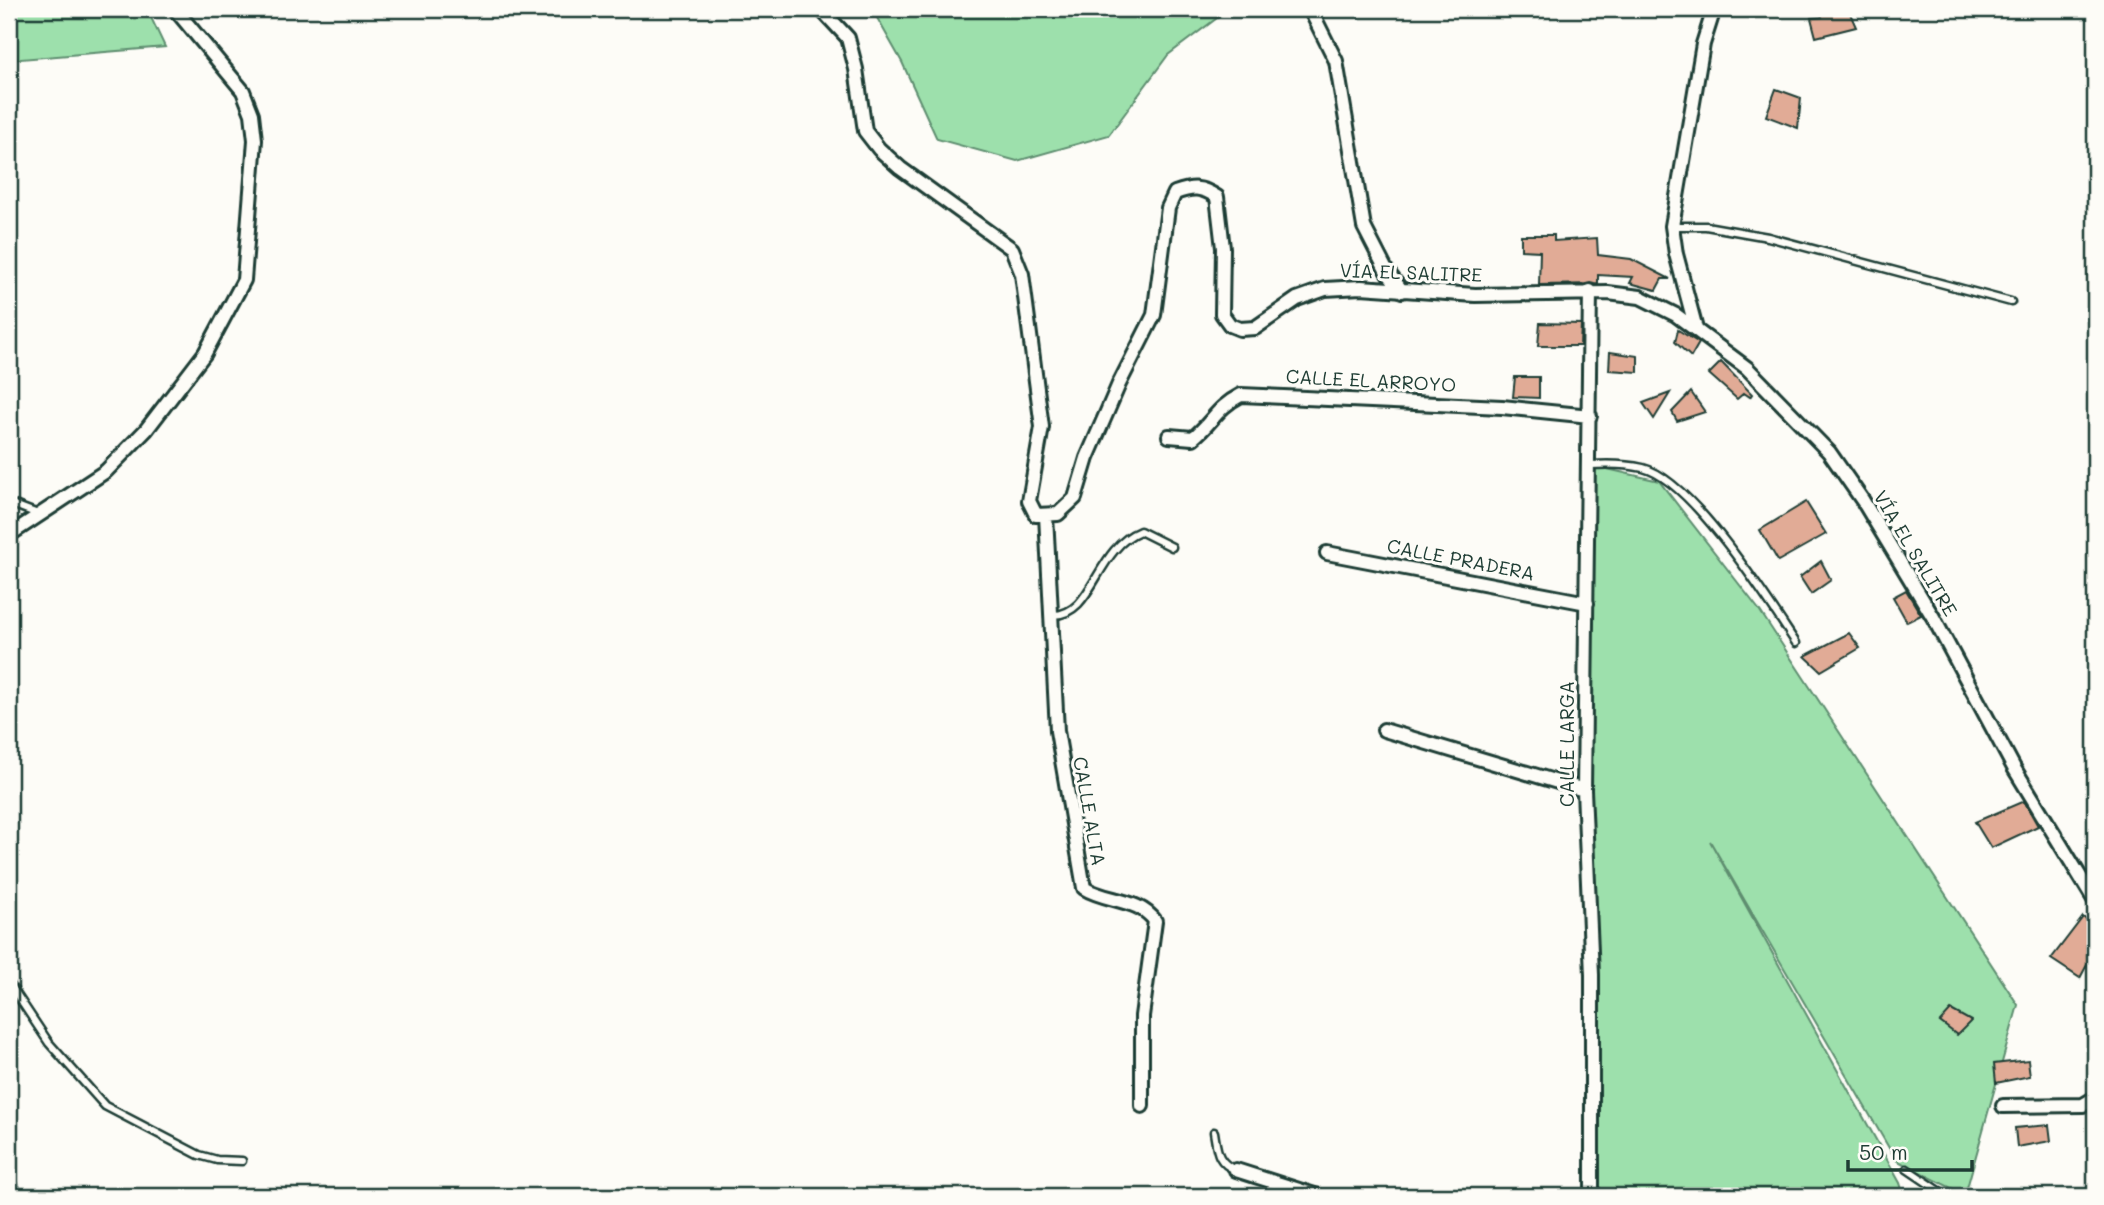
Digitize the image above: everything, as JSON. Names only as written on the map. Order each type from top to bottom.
[{"type":"street","points":[[9,535],[106,471],[146,430],[205,353],[244,280],[255,140],[252,114],[243,91],[175,9]]},
{"type":"street","points":[[821,9],[848,38],[856,68],[865,131],[878,149],[1012,249],[1022,274],[1042,427],[1029,501],[1035,515],[1046,515]]},
{"type":"street","points":[[1310,9],[1336,61],[1364,227],[1386,270],[1402,292]]},
{"type":"street","points":[[1696,329],[1676,254],[1672,226],[1700,57],[1714,9]]},
{"type":"street","name":"VÍA EL SALITRE","points":[[1046,515],[1058,514],[1075,498],[1087,458],[1119,384],[1154,315],[1168,208],[1175,193],[1190,187],[1204,188],[1217,197],[1223,248],[1222,314],[1230,325],[1240,329],[1255,328],[1297,299],[1325,289],[1361,287],[1402,292],[1475,295],[1590,292],[1640,296],[1676,314],[1747,368],[1829,452],[1893,548],[2014,768],[2095,901]]},
{"type":"street","name":"CALLE LARGA","points":[[1590,292],[1584,790],[1592,975],[1592,1196]]},
{"type":"street","name":"CALLE EL ARROYO","points":[[1169,436],[1193,438],[1209,425],[1221,405],[1241,395],[1502,407],[1590,415]]},
{"type":"street","name":"CALLE ALTA","points":[[1046,515],[1057,732],[1083,888],[1096,896],[1142,907],[1155,921],[1142,1016],[1142,1106]]},
{"type":"street","name":"CALLE PRADERA","points":[[1327,553],[1587,603]]},
{"type":"street","points":[[1384,730],[1584,790]]},
{"type":"street","points":[[2003,1106],[2083,1105],[2095,1098]]},
{"type":"street","points":[[1236,1170],[1318,1196]]},
{"type":"lane","points":[[1672,226],[1706,226],[1769,237],[2011,302]]},
{"type":"lane","points":[[1590,465],[1645,468],[1682,495],[1751,575],[1796,643]]},
{"type":"lane","points":[[9,503],[40,514]]},
{"type":"lane","points":[[1052,615],[1071,613],[1080,606],[1111,551],[1125,537],[1140,531],[1171,547]]},
{"type":"lane","points":[[9,983],[49,1042],[106,1105],[199,1154],[217,1160],[242,1161]]},
{"type":"lane","points":[[1214,1132],[1218,1156],[1223,1163],[1236,1170]]},
{"type":"lane","points":[[1906,1169],[1947,1196]]},
{"type":"lane","points":[[9,1178],[20,1196]]},
{"type":"green space","points":[[9,9],[147,9],[165,47],[9,60]]},
{"type":"green space","points":[[872,9],[1220,9],[1221,15],[1168,55],[1109,135],[1017,161],[937,139],[902,62]]},
{"type":"green space","points":[[1590,465],[1659,481],[1760,611],[2018,1005],[1965,1195],[1896,1160],[1710,841],[1900,1183],[1904,1196],[1591,1196]]},
{"type":"building","points":[[1819,9],[1849,11],[1856,27],[1816,37],[1811,18],[1822,17]]},
{"type":"building","points":[[1776,89],[1801,98],[1798,128],[1766,116]]},
{"type":"building","points":[[1521,235],[1554,235],[1554,241],[1597,238],[1598,255],[1631,259],[1670,279],[1662,279],[1656,290],[1630,283],[1633,277],[1598,275],[1598,284],[1539,285],[1540,251],[1521,250]]},
{"type":"building","points":[[1540,323],[1581,324],[1580,346],[1538,346]]},
{"type":"building","points":[[1678,330],[1699,343],[1691,357],[1675,342]]},
{"type":"building","points":[[1610,352],[1638,356],[1638,372],[1609,370]]},
{"type":"building","points":[[1721,362],[1752,394],[1750,397],[1744,393],[1737,399],[1709,374]]},
{"type":"building","points":[[1515,377],[1539,377],[1539,398],[1513,397]]},
{"type":"building","points":[[1691,392],[1705,412],[1677,421],[1672,412]]},
{"type":"building","points":[[1670,393],[1654,419],[1643,403]]},
{"type":"building","points":[[1806,502],[1826,534],[1778,561],[1760,530]]},
{"type":"building","points":[[1821,561],[1831,580],[1811,594],[1800,577]]},
{"type":"building","points":[[1906,590],[1921,615],[1907,622],[1893,597]]},
{"type":"building","points":[[1849,633],[1860,648],[1821,671],[1805,656]]},
{"type":"building","points":[[2024,801],[2038,826],[1991,848],[1975,822]]},
{"type":"building","points":[[2083,917],[2095,927],[2095,950],[2080,978],[2051,959]]},
{"type":"building","points":[[1951,1010],[1971,1021],[1957,1035],[1940,1022]]},
{"type":"building","points":[[2028,1060],[2030,1076],[1996,1083],[1994,1064]]},
{"type":"building","points":[[2049,1125],[2051,1141],[2017,1147],[2015,1128]]}]
